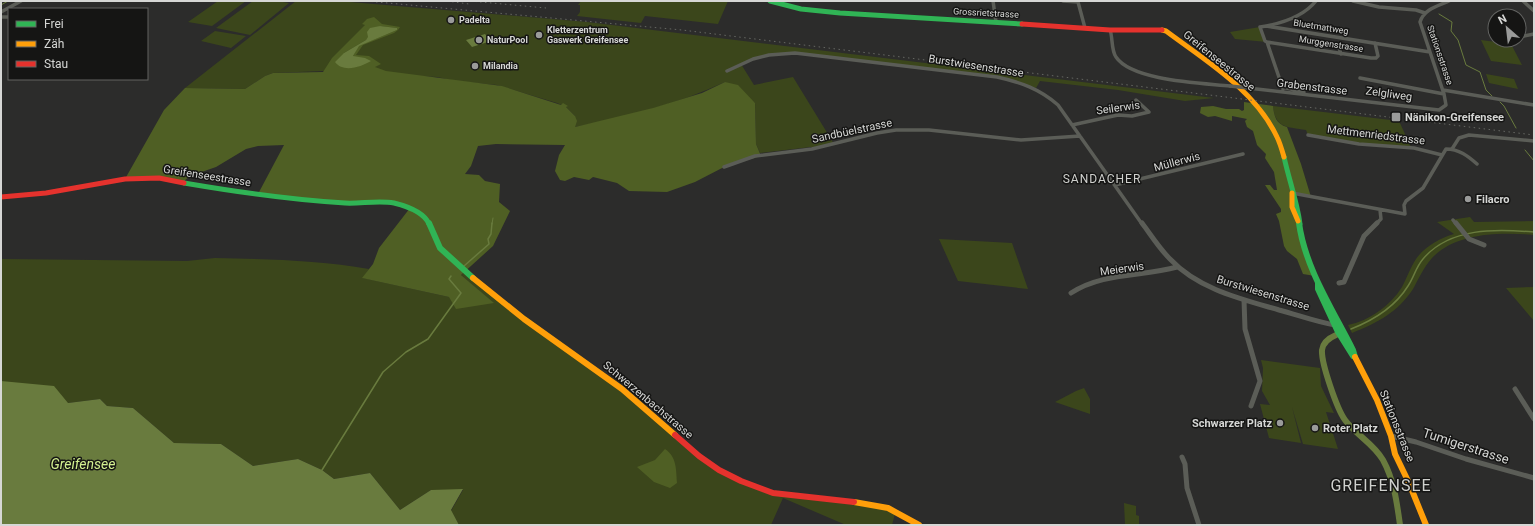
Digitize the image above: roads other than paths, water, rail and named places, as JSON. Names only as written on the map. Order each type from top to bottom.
[{"type":"street","points":[[8,8],[21,1]]},
{"type":"street","name":"Grossrietstrasse","points":[[770,1],[801,9],[834,13],[1110,30],[1156,28],[1168,33]]},
{"type":"street","points":[[993,1],[996,22]]},
{"type":"street","points":[[1063,1],[1078,2],[1085,28]]},
{"type":"street","points":[[1284,92],[1267,42],[1260,27],[1280,22],[1308,10],[1316,1]]},
{"type":"street","points":[[1353,1],[1379,7],[1416,10],[1425,13]]},
{"type":"street","points":[[1437,1],[1442,4]]},
{"type":"street","name":"Stationsstrasse","points":[[1444,107],[1446,103],[1443,92],[1420,25],[1421,17],[1425,13],[1449,1]]},
{"type":"street","points":[[1523,1],[1534,11]]},
{"type":"street","name":"Bluetmattweg","points":[[1266,26],[1430,52]]},
{"type":"street","name":"Grabenstrasse","points":[[1110,30],[1116,57],[1132,70],[1153,76],[1422,109],[1435,110],[1444,107]]},
{"type":"street","name":"Greifenseestrasse","points":[[1168,33],[1239,88],[1264,115],[1276,135],[1282,150],[1292,193],[1297,203],[1298,221],[1306,252],[1318,281],[1318,289],[1340,329]]},
{"type":"street","name":"Murggenstrasse","points":[[1267,42],[1376,58],[1378,56],[1375,43]]},
{"type":"street","points":[[1338,44],[1341,54]]},
{"type":"street","name":"Burstwiesenstrasse","points":[[727,71],[753,59],[769,55],[795,53],[1005,79],[1026,84],[1042,92],[1058,104],[1158,246],[1177,267],[1204,284],[1244,300],[1340,329]]},
{"type":"street","points":[[1360,78],[1534,105]]},
{"type":"street","name":"Zelgliweg","points":[[1282,87],[1301,92],[1412,106],[1422,109]]},
{"type":"street","name":"Seilerwis","points":[[1072,125],[1118,115],[1132,116],[1149,112],[1136,100]]},
{"type":"street","name":"Sandbüelstrasse","points":[[724,167],[755,156],[812,149],[876,133],[896,130],[929,130],[1021,140],[1080,136]]},
{"type":"street","name":"Mettmenriedstrasse","points":[[1308,134],[1359,144],[1414,148],[1442,155]]},
{"type":"street","points":[[1452,149],[1459,138],[1469,135],[1534,141]]},
{"type":"street","points":[[1292,193],[1406,214],[1404,204],[1423,188],[1446,149],[1452,149],[1465,154],[1477,164]]},
{"type":"street","name":"Müllerwis","points":[[1115,185],[1243,154]]},
{"type":"street","name":"Greifenseestrasse","points":[[1,197],[46,193],[126,179],[159,178],[245,192],[345,203],[392,203],[410,208]]},
{"type":"street","name":"Schwerzenbachstrasse","points":[[410,208],[427,219],[440,248],[459,267],[524,319],[578,356],[622,389],[699,456],[719,470],[741,481],[773,493],[882,505],[896,510],[919,525]]},
{"type":"street","points":[[1339,283],[1344,282],[1364,236],[1381,219],[1380,210]]},
{"type":"street","points":[[1453,220],[1468,237],[1484,245]]},
{"type":"street","name":"Meierwis","points":[[1071,293],[1078,287],[1110,278],[1150,274],[1177,267]]},
{"type":"street","points":[[1244,300],[1245,329],[1260,381],[1252,406]]},
{"type":"street","name":"Stationsstrasse","points":[[1340,329],[1348,350],[1355,358],[1376,400],[1391,436],[1395,454],[1409,483],[1426,525]]},
{"type":"street","points":[[1515,389],[1534,419]]},
{"type":"street","name":"Tumigerstrasse","points":[[1391,436],[1416,442],[1466,459],[1534,478]]},
{"type":"street","points":[[1182,457],[1187,488],[1199,525]]},
{"type":"water","points":[[380,26],[397,28],[397,30],[359,46],[353,56],[365,58],[371,61],[352,68],[343,67],[335,62],[344,53],[366,40],[368,37],[367,32],[370,28]]},
{"type":"water","name":"NaturPool","points":[[485,34],[491,41],[472,47],[466,40]]},
{"type":"water","name":"Greifensee","points":[[1,381],[54,386],[68,403],[100,399],[107,406],[133,408],[174,443],[221,444],[253,466],[298,459],[322,470],[334,479],[370,473],[400,510],[431,490],[463,489],[451,510],[459,525],[1,525]]},
{"type":"waterway","points":[[1,5],[8,1]]},
{"type":"waterway","points":[[1439,14],[1452,22],[1451,31],[1458,40],[1466,65],[1480,72],[1486,90],[1492,96]]},
{"type":"waterway","points":[[1500,102],[1504,106],[1516,128]]},
{"type":"waterway","points":[[1525,150],[1534,161]]},
{"type":"waterway","points":[[492,224],[493,218]]},
{"type":"waterway","points":[[464,266],[489,244],[488,239],[491,234],[492,223]]},
{"type":"waterway","points":[[1351,329],[1376,317],[1397,300],[1403,294],[1423,259],[1446,241],[1474,232],[1504,230],[1534,232]]},
{"type":"waterway","points":[[322,470],[383,372],[406,352],[428,339],[461,293],[449,279],[451,276]]},
{"type":"waterway","points":[[1336,335],[1327,341],[1322,350],[1322,356],[1330,386],[1345,420],[1379,454],[1383,460],[1392,484],[1400,525]]},
{"type":"railway","points":[[366,1],[682,30],[1534,135]]},
{"type":"railway","points":[[447,1],[469,4]]},
{"type":"railway","points":[[470,1],[546,8]]},
{"type":"place","name":"Padelta","points":[[451,20]]},
{"type":"place","name":"Kletterzentrum Gaswerk Greifensee","points":[[539,35]]},
{"type":"place","name":"NaturPool","points":[[479,40]]},
{"type":"place","name":"Milandia","points":[[475,66]]},
{"type":"place","name":"Nänikon-Greifensee","points":[[1396,117]]},
{"type":"place","name":"Filacro","points":[[1468,199]]},
{"type":"place","name":"Schwarzer Platz","points":[[1280,423]]},
{"type":"place","name":"Roter Platz","points":[[1315,428]]},
{"type":"district","name":"SANDACHER","points":[[1102,179]]},
{"type":"district","name":"GREIFENSEE","points":[[1381,485]]}]
